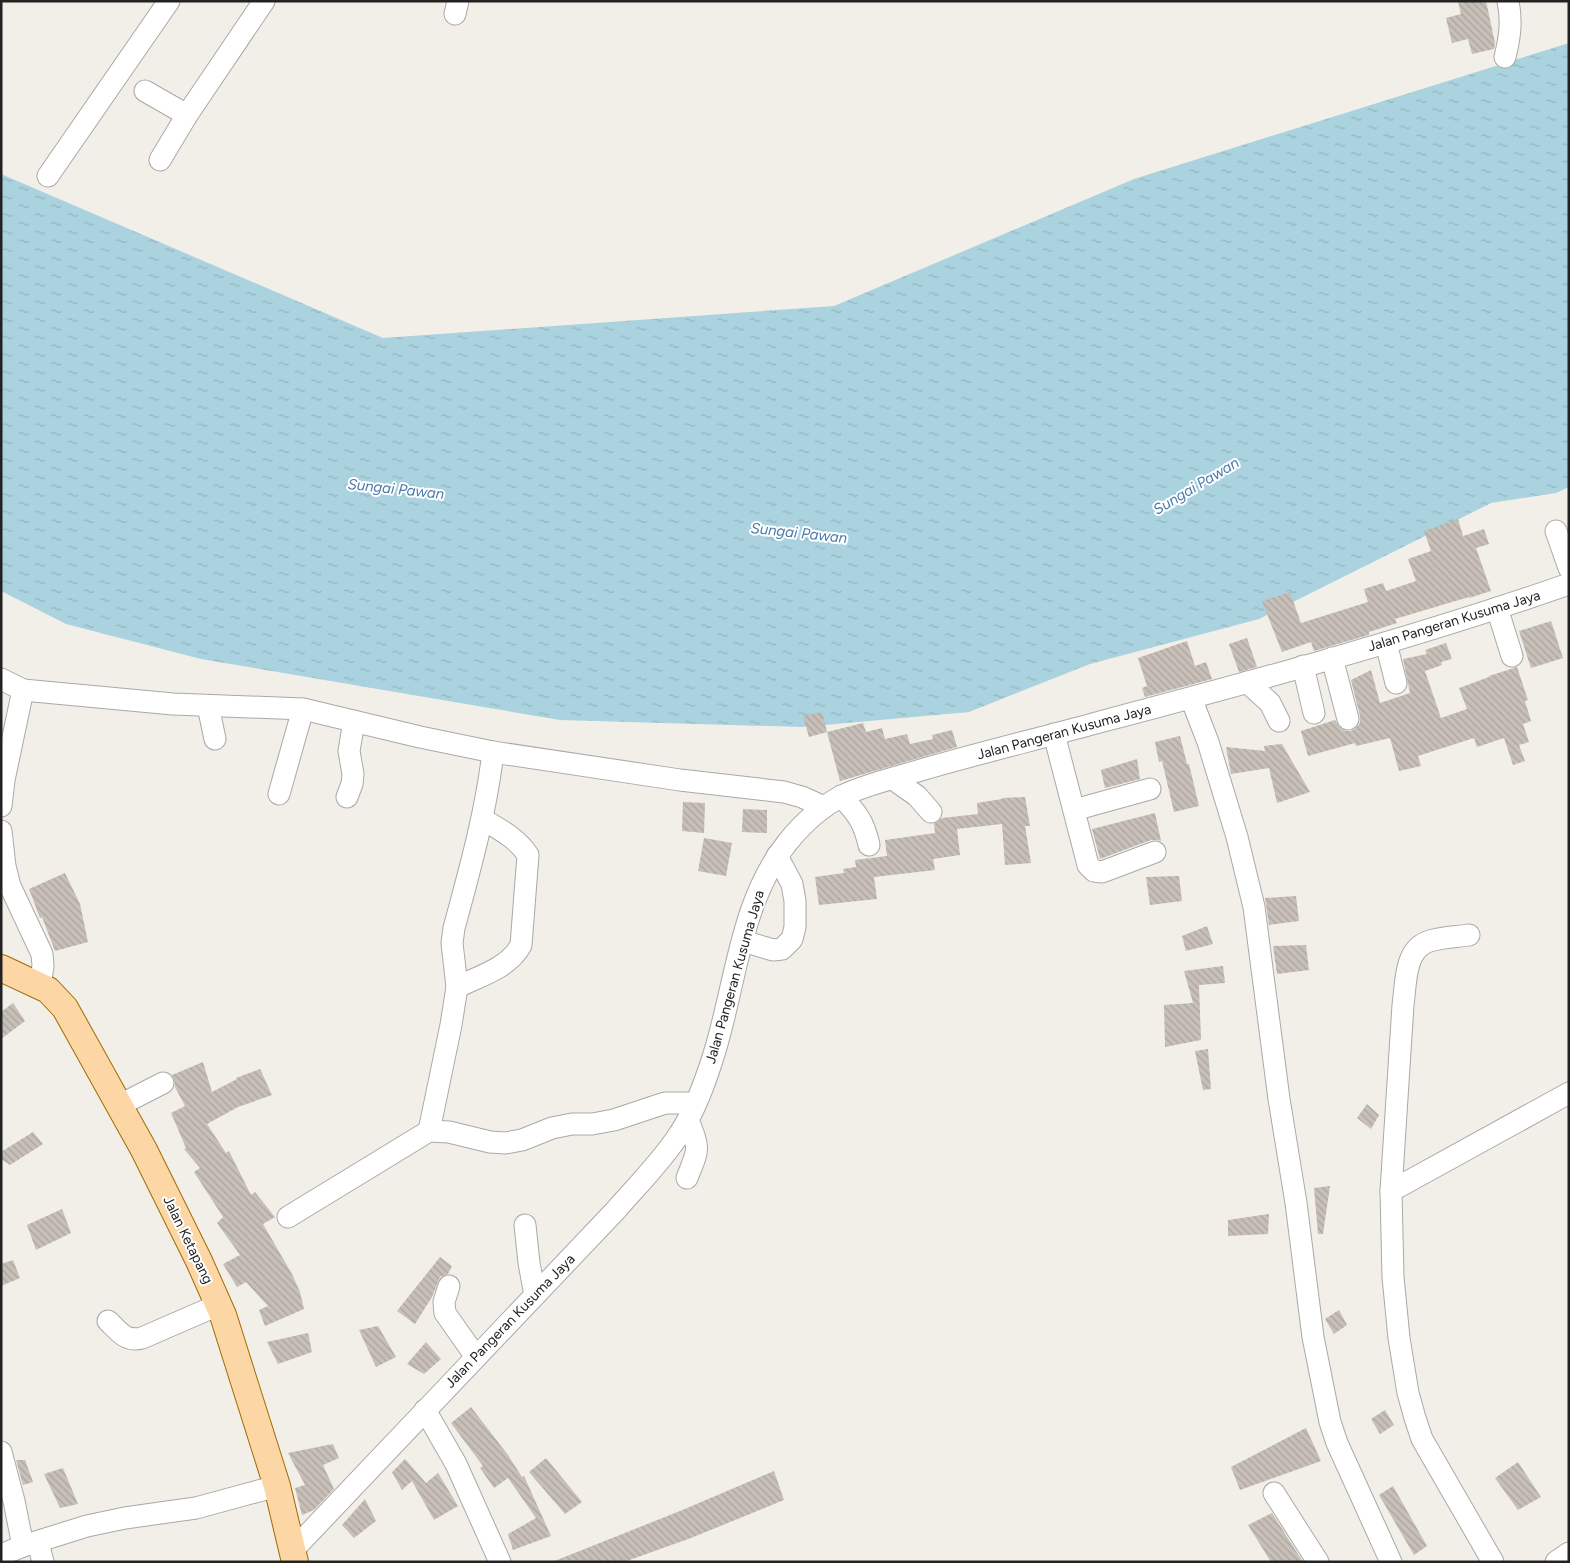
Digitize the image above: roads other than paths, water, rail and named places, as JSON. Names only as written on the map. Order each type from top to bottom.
[{"type":"main road","name":"Jalan Ketapang","points":[[1,968],[40,985],[56,997],[66,1008],[144,1150],[195,1252],[218,1305],[244,1378],[277,1486],[294,1556]]},
{"type":"street","points":[[48,176],[168,1]]},
{"type":"street","points":[[160,160],[187,115],[264,1]]},
{"type":"street","points":[[1505,57],[1511,35],[1508,1]]},
{"type":"street","points":[[145,91],[187,115]]},
{"type":"street","points":[[1556,531],[1568,583]]},
{"type":"street","name":"Jalan Pangeran Kusuma Jaya","points":[[294,1556],[425,1410],[616,1210],[656,1166],[678,1138],[715,1052],[743,941],[754,904],[765,877],[776,856],[794,833],[833,802],[893,779],[1386,643],[1497,608],[1568,583]]},
{"type":"street","points":[[1497,608],[1512,656]]},
{"type":"street","points":[[1386,643],[1396,683]]},
{"type":"street","points":[[1332,658],[1348,718]]},
{"type":"street","points":[[1303,666],[1314,713]]},
{"type":"street","points":[[1,679],[23,690],[110,699],[208,706],[270,706],[303,709],[493,752],[670,778],[784,792],[833,802],[858,815],[865,828],[869,845]]},
{"type":"street","points":[[1247,682],[1270,703],[1279,720]]},
{"type":"street","points":[[1,806],[6,745],[23,690]]},
{"type":"street","points":[[1191,698],[1208,742],[1237,837],[1254,907],[1313,1337],[1330,1422],[1337,1443],[1391,1562]]},
{"type":"street","points":[[208,706],[215,739]]},
{"type":"street","points":[[279,794],[303,709]]},
{"type":"street","points":[[347,798],[353,774],[350,751],[354,720]]},
{"type":"street","points":[[1054,734],[1082,849],[1088,865],[1094,870],[1102,872],[1155,852]]},
{"type":"street","points":[[429,1131],[457,987],[452,943],[454,928],[489,790],[493,752]]},
{"type":"street","points":[[893,779],[918,796],[931,812]]},
{"type":"street","points":[[1074,810],[1150,789]]},
{"type":"street","points":[[457,987],[503,966],[517,954],[521,945],[528,855],[511,837],[482,819]]},
{"type":"street","points":[[1,830],[5,866],[10,886],[42,954],[43,966],[40,985]]},
{"type":"street","points":[[743,941],[773,950],[782,949],[792,939],[795,927],[795,901],[792,884],[776,856]]},
{"type":"street","points":[[1469,935],[1427,942],[1412,955],[1407,971],[1391,1191],[1393,1277],[1399,1338],[1414,1418],[1422,1439],[1494,1562]]},
{"type":"street","points":[[120,1105],[163,1083]]},
{"type":"street","points":[[1391,1191],[1569,1093]]},
{"type":"street","points":[[288,1217],[429,1131],[449,1132],[490,1142],[505,1143],[522,1140],[552,1128],[614,1120],[665,1103],[691,1111],[697,1155],[687,1178]]},
{"type":"street","points":[[525,1225],[535,1295]]},
{"type":"street","points":[[448,1286],[444,1302],[445,1313],[476,1356]]},
{"type":"street","points":[[108,1321],[125,1337],[133,1340],[142,1338],[218,1305]]},
{"type":"street","points":[[425,1410],[456,1464],[500,1562]]},
{"type":"street","points":[[1,1452],[14,1501],[34,1550]]},
{"type":"street","points":[[1,1555],[34,1550],[87,1526],[124,1518],[196,1508],[277,1486]]},
{"type":"street","points":[[1274,1493],[1318,1562]]},
{"type":"street","points":[[1556,1562],[1569,1553]]},
{"type":"water","name":"Sungai Pawan","points":[[1569,43],[1569,487],[1556,493],[1491,503],[1259,619],[1090,664],[969,712],[802,727],[560,720],[201,659],[66,624],[1,591],[1,174],[383,338],[834,306],[1134,179]]}]
